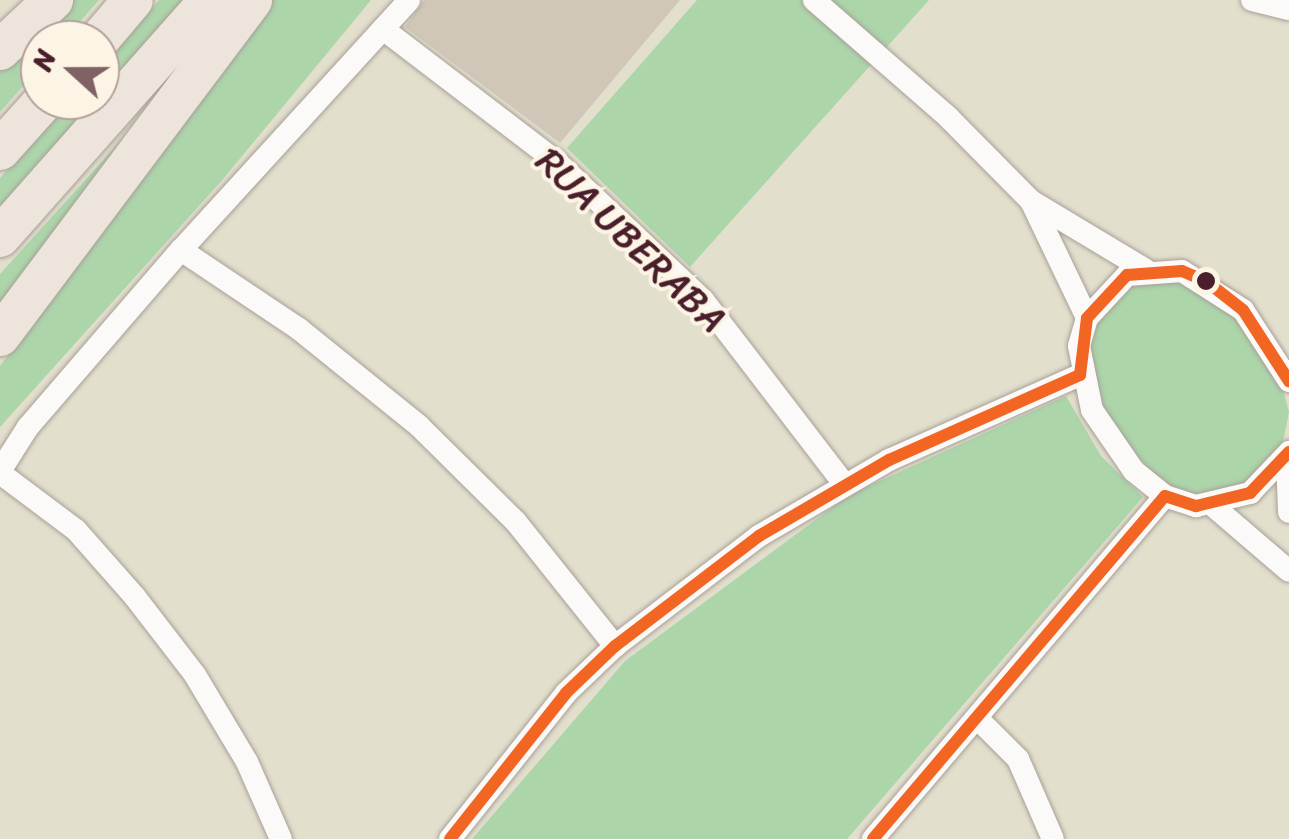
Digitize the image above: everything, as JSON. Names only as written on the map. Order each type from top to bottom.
[{"type":"highway","points":[[0,50],[53,0]]},
{"type":"highway","points":[[116,20],[134,0]]},
{"type":"highway","points":[[0,237],[210,0]]},
{"type":"highway","points":[[0,336],[252,0]]},
{"type":"highway","points":[[0,150],[27,120]]},
{"type":"street","points":[[281,839],[247,762],[195,675],[135,597],[76,530],[0,472],[28,427],[180,250],[409,0]]},
{"type":"street","points":[[814,0],[948,117],[1031,201],[1146,270],[1182,271],[1206,282],[1278,336],[1289,381]]},
{"type":"street","points":[[1252,0],[1289,9]]},
{"type":"street","name":"RUA UBERABA","points":[[383,29],[558,163],[703,300],[844,484]]},
{"type":"street","points":[[1031,201],[1086,318]]},
{"type":"street","points":[[180,250],[299,329],[419,426],[516,522],[615,646]]},
{"type":"street","points":[[1146,270],[1105,292],[1086,318],[1080,374],[1108,438],[1165,496],[1212,505],[1250,493],[1288,454]]},
{"type":"street","points":[[450,839],[512,754],[615,646],[759,536],[844,484],[1080,374]]},
{"type":"street","points":[[1288,454],[1289,512]]},
{"type":"street","points":[[873,839],[1165,496]]},
{"type":"street","points":[[1212,505],[1289,571]]},
{"type":"street","points":[[976,718],[1018,759],[1053,839]]},
{"type":"green space","points":[[70,0],[99,0],[82,20],[49,20]]},
{"type":"green space","points":[[159,0],[189,0],[120,78],[120,44]]},
{"type":"green space","points":[[270,0],[371,0],[224,178],[0,427],[0,366]]},
{"type":"green space","points":[[697,0],[929,0],[690,267],[567,148]]},
{"type":"green space","points":[[20,47],[20,90],[0,112],[0,66]]},
{"type":"green space","points":[[202,51],[0,307],[0,274]]},
{"type":"green space","points":[[52,120],[83,120],[0,214],[0,178]]},
{"type":"green space","points":[[1180,277],[1233,315],[1282,386],[1289,412],[1281,452],[1247,488],[1209,499],[1170,489],[1114,434],[1086,376],[1097,318],[1127,283]]},
{"type":"green space","points":[[1066,396],[1101,456],[1143,497],[847,839],[472,839],[625,661],[849,495]]},
{"type":"building","points":[[424,0],[680,0],[560,143],[405,27]]},
{"type":"transit line","points":[[450,839],[566,693],[615,646],[759,536],[889,460],[1080,375],[1087,318],[1127,275],[1182,271],[1206,281],[1243,310],[1289,381]]},
{"type":"transit line","points":[[873,839],[1165,496],[1196,506],[1250,493],[1289,452]]}]
